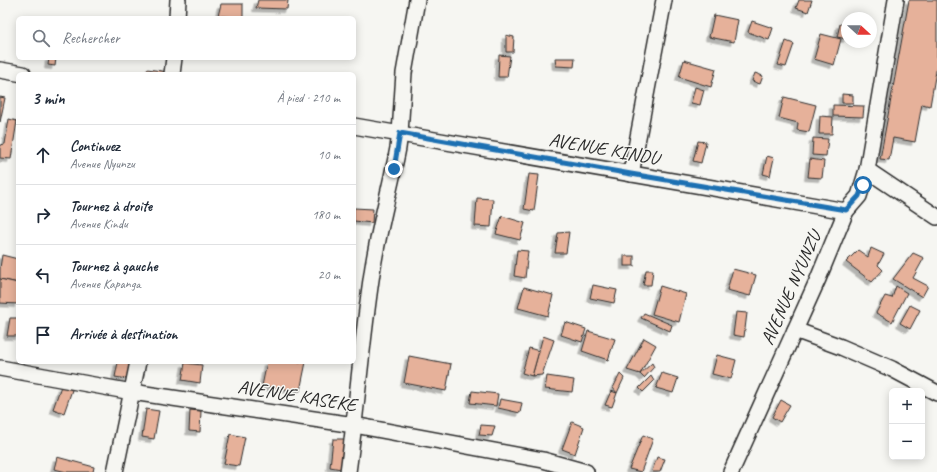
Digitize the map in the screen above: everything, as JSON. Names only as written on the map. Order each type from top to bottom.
[{"type":"street","points":[[177,16],[178,0]]},
{"type":"street","points":[[348,472],[372,272],[392,181],[400,133],[404,73],[417,0]]},
{"type":"street","points":[[631,174],[664,0]]},
{"type":"street","name":"AVENUE NYUNZU","points":[[731,472],[795,330],[846,210],[859,196],[867,170],[896,0]]},
{"type":"street","points":[[172,72],[174,60]]},
{"type":"street","points":[[0,70],[16,73]]},
{"type":"street","name":"AVENUE KINDU","points":[[356,126],[846,210]]},
{"type":"street","points":[[867,170],[937,217]]},
{"type":"street","points":[[795,330],[841,347],[892,369],[937,393]]},
{"type":"street","points":[[115,472],[138,364]]},
{"type":"street","name":"AVENUE KASEKE","points":[[0,368],[132,392],[354,425],[542,466],[586,472]]},
{"type":"building","points":[[258,0],[288,0],[287,9],[256,8]]},
{"type":"building","points":[[799,0],[812,0],[808,12],[796,8]]},
{"type":"building","points":[[909,0],[937,0],[937,65],[930,106],[922,104],[915,142],[893,138],[889,160],[880,159]]},
{"type":"building","points":[[221,4],[243,4],[243,16],[218,16]]},
{"type":"building","points":[[714,15],[738,20],[734,42],[709,37]]},
{"type":"building","points":[[752,21],[773,28],[769,40],[748,32]]},
{"type":"building","points":[[840,24],[841,24],[841,38],[837,37]]},
{"type":"building","points":[[821,34],[841,39],[834,65],[814,59]]},
{"type":"building","points":[[506,35],[514,37],[513,52],[506,52]]},
{"type":"building","points":[[786,41],[794,44],[786,67],[778,65]]},
{"type":"building","points":[[499,55],[510,56],[507,77],[498,77]]},
{"type":"building","points":[[555,58],[575,58],[574,67],[556,66]]},
{"type":"building","points":[[49,60],[56,60],[55,66],[48,65]]},
{"type":"building","points":[[684,60],[716,69],[711,87],[679,77]]},
{"type":"building","points":[[147,69],[169,72],[146,72]]},
{"type":"building","points":[[755,73],[763,76],[760,84],[752,81]]},
{"type":"building","points":[[695,87],[704,90],[700,105],[691,103]]},
{"type":"building","points":[[842,94],[853,95],[853,103],[842,103]]},
{"type":"building","points":[[0,97],[5,98],[0,122]]},
{"type":"building","points":[[784,97],[816,105],[809,132],[797,130],[798,123],[779,118]]},
{"type":"building","points":[[833,105],[864,106],[863,117],[833,116]]},
{"type":"building","points":[[820,116],[833,117],[832,134],[819,134]]},
{"type":"building","points":[[9,119],[16,121],[11,159],[0,158],[0,145],[5,144]]},
{"type":"building","points":[[813,138],[828,139],[826,156],[812,155]]},
{"type":"building","points":[[698,141],[706,142],[701,163],[693,161]]},
{"type":"building","points":[[767,156],[774,158],[770,176],[763,174]]},
{"type":"building","points":[[810,159],[824,161],[822,178],[808,177]]},
{"type":"building","points":[[529,174],[539,175],[534,211],[524,209]]},
{"type":"building","points":[[477,198],[493,199],[491,227],[475,226]]},
{"type":"building","points":[[356,208],[373,209],[372,223],[356,221]]},
{"type":"building","points":[[502,216],[525,223],[520,240],[496,234]]},
{"type":"building","points":[[569,232],[566,253],[555,253],[558,233]]},
{"type":"building","points":[[871,248],[884,254],[878,265],[883,270],[872,282],[846,262],[858,250],[868,257]]},
{"type":"building","points":[[517,250],[528,251],[525,278],[514,276]]},
{"type":"building","points":[[913,253],[924,258],[913,278],[928,286],[922,297],[893,279]]},
{"type":"building","points":[[2,255],[16,258],[16,283],[0,279]]},
{"type":"building","points":[[624,256],[634,256],[634,266],[624,266]]},
{"type":"building","points":[[733,269],[756,275],[750,296],[727,290]]},
{"type":"building","points":[[646,270],[653,270],[651,285],[643,285]]},
{"type":"building","points":[[0,279],[16,283],[16,304],[0,303]]},
{"type":"building","points":[[593,285],[617,290],[614,303],[590,298]]},
{"type":"building","points":[[660,286],[686,294],[679,322],[652,314]]},
{"type":"building","points":[[896,286],[907,293],[892,322],[876,313],[885,296],[892,298]]},
{"type":"building","points":[[524,287],[553,295],[548,316],[518,308]]},
{"type":"building","points":[[910,305],[920,310],[910,329],[900,323]]},
{"type":"building","points":[[736,312],[747,313],[744,337],[733,335]]},
{"type":"building","points":[[644,313],[672,325],[670,331],[641,318]]},
{"type":"building","points":[[10,318],[16,318],[16,336],[7,336]]},
{"type":"building","points":[[565,322],[586,329],[582,342],[561,335]]},
{"type":"building","points":[[588,331],[615,339],[608,360],[582,351]]},
{"type":"building","points":[[543,336],[554,340],[542,375],[532,376]]},
{"type":"building","points":[[644,338],[656,345],[640,374],[627,370]]},
{"type":"building","points":[[529,348],[539,351],[532,376],[522,373]]},
{"type":"building","points":[[717,355],[736,360],[731,379],[712,374]]},
{"type":"building","points":[[409,356],[451,364],[446,391],[404,383]]},
{"type":"building","points":[[652,363],[654,367],[644,378],[640,374]]},
{"type":"building","points":[[118,364],[130,364],[127,379],[115,377]]},
{"type":"building","points":[[185,364],[202,365],[200,383],[182,380]]},
{"type":"building","points":[[267,364],[306,364],[300,391],[262,386]]},
{"type":"building","points":[[662,373],[678,378],[673,393],[656,388]]},
{"type":"building","points":[[620,374],[624,378],[617,393],[613,388]]},
{"type":"building","points":[[547,376],[574,380],[572,392],[545,389]]},
{"type":"building","points":[[651,376],[654,381],[643,392],[639,388]]},
{"type":"building","points":[[61,386],[72,390],[64,413],[53,409]]},
{"type":"building","points":[[472,391],[498,394],[496,406],[470,403]]},
{"type":"building","points":[[611,391],[617,393],[612,407],[605,405]]},
{"type":"building","points":[[500,399],[522,403],[520,413],[498,408]]},
{"type":"building","points":[[781,400],[790,405],[780,422],[772,417]]},
{"type":"building","points":[[146,409],[159,411],[154,439],[142,437]]},
{"type":"building","points":[[190,410],[201,411],[200,432],[189,431]]},
{"type":"building","points":[[572,422],[584,427],[575,454],[562,449]]},
{"type":"building","points":[[481,425],[495,426],[492,436],[479,435]]},
{"type":"building","points":[[230,434],[245,437],[239,466],[224,464]]},
{"type":"building","points":[[643,435],[653,439],[641,472],[629,469]]},
{"type":"building","points":[[333,439],[345,439],[341,469],[330,467]]},
{"type":"building","points":[[57,457],[94,467],[93,472],[67,472],[54,469]]},
{"type":"building","points":[[657,457],[665,459],[660,472],[653,472],[652,471]]},
{"type":"route","points":[[394,169],[400,133],[846,210],[859,196],[863,185]]}]
